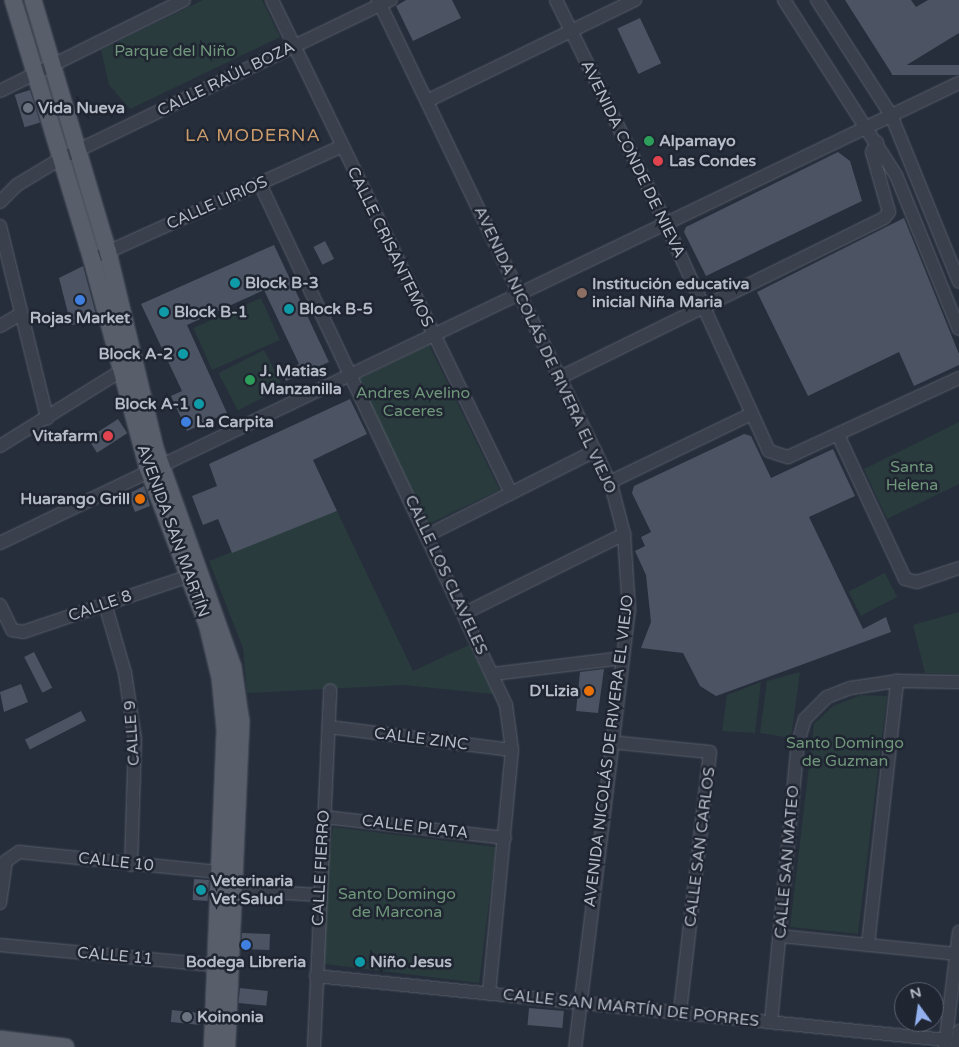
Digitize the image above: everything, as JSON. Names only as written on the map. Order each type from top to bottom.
[{"type":"main road","name":"AVENIDA SAN MARTÍN","points":[[33,0],[108,252],[128,367]]},
{"type":"main road","name":"AVENIDA SAN MARTÍN","points":[[17,1],[34,72],[92,260],[128,367],[154,466],[216,656],[224,709],[221,872],[227,1047]]},
{"type":"main road","name":"AVENIDA SAN MARTÍN","points":[[154,466],[235,675],[241,722],[234,890],[212,1047]]},
{"type":"main road","points":[[0,1039],[66,1047]]},
{"type":"street","points":[[1,88],[184,0]]},
{"type":"street","name":"CALLE CRISANTEMOS","points":[[272,0],[432,334],[511,493]]},
{"type":"street","name":"AVENIDA CONDE DE NIEVA","points":[[556,0],[666,224],[751,414],[773,454],[788,457],[838,435]]},
{"type":"street","points":[[429,100],[635,0]]},
{"type":"street","points":[[784,0],[868,126],[896,175],[958,326]]},
{"type":"street","points":[[817,0],[892,115],[959,282]]},
{"type":"street","name":"CALLE RAÚL BOZA","points":[[0,202],[17,185],[62,158],[383,2]]},
{"type":"street","name":"AVENIDA NICOLÁS DE RIVERA EL VIEJO","points":[[383,2],[519,294],[561,377],[610,482],[624,534],[629,609],[610,742],[576,1047]]},
{"type":"street","points":[[0,543],[154,466],[959,83]]},
{"type":"street","points":[[561,377],[884,218],[889,212],[872,152],[877,142]]},
{"type":"street","name":"CALLE LIRIOS","points":[[92,260],[342,146]]},
{"type":"street","name":"CALLE LOS CLAVELES","points":[[260,184],[348,373],[465,613],[506,705],[512,750],[489,994]]},
{"type":"street","points":[[0,226],[47,418]]},
{"type":"street","points":[[947,252],[959,246]]},
{"type":"street","points":[[0,326],[21,314]]},
{"type":"street","points":[[0,446],[128,367]]},
{"type":"street","points":[[959,378],[838,435],[908,581],[959,568]]},
{"type":"street","points":[[610,482],[751,414]]},
{"type":"street","points":[[428,536],[595,451]]},
{"type":"street","points":[[465,613],[624,534]]},
{"type":"street","name":"CALLE 8","points":[[0,605],[12,630],[23,632],[189,576]]},
{"type":"street","name":"CALLE 9","points":[[105,604],[125,673],[135,740],[131,865]]},
{"type":"street","points":[[493,674],[623,658]]},
{"type":"street","points":[[868,945],[897,681]]},
{"type":"street","name":"CALLE SAN MATEO","points":[[771,1022],[798,743],[805,719],[832,694],[897,681],[959,682]]},
{"type":"street","name":"CALLE FIERRO","points":[[314,1047],[330,690]]},
{"type":"street","name":"CALLE ZINC","points":[[329,727],[512,750]]},
{"type":"street","name":"CALLE SAN CARLOS","points":[[610,742],[710,752],[680,1013]]},
{"type":"street","name":"CALLE PLATA","points":[[324,817],[505,838]]},
{"type":"street","name":"CALLE 10","points":[[0,903],[6,861],[11,855],[221,872]]},
{"type":"street","points":[[234,890],[320,895]]},
{"type":"street","points":[[945,1043],[959,932]]},
{"type":"street","points":[[780,936],[956,954]]},
{"type":"street","name":"CALLE 11","points":[[0,945],[223,966]]},
{"type":"street","name":"CALLE SAN MARTÍN DE PORRES","points":[[316,976],[771,1022],[945,1043]]},
{"type":"street","points":[[957,1047],[959,1032]]},
{"type":"green space","name":"Parque del Niño","points":[[203,0],[262,0],[280,37],[130,109],[109,85],[101,50]]},
{"type":"green space","name":"J. Matias Manzanilla","points":[[261,298],[280,340],[212,370],[193,328]]},
{"type":"green space","name":"Andres Avelino Caceres","points":[[429,345],[500,490],[429,524],[358,380]]},
{"type":"green space","name":"J. Matias Manzanilla","points":[[264,350],[283,387],[238,411],[219,373]]},
{"type":"green space","name":"Santa Helena","points":[[959,422],[959,484],[887,519],[864,469]]},
{"type":"green space","points":[[337,511],[413,671],[469,645],[493,694],[403,685],[247,693],[243,648],[209,561]]},
{"type":"green space","points":[[885,573],[897,597],[861,616],[848,592]]},
{"type":"green space","points":[[959,612],[959,674],[925,673],[913,625]]},
{"type":"green space","points":[[800,672],[791,738],[760,733],[767,681]]},
{"type":"green space","points":[[761,682],[755,733],[722,731],[727,695]]},
{"type":"green space","name":"Santo Domingo de Guzman","points":[[861,695],[887,696],[858,934],[790,927],[814,724],[833,706]]},
{"type":"green space","name":"Santo Domingo de Marcona","points":[[333,827],[496,847],[479,983],[316,963]]},
{"type":"building","points":[[406,0],[452,0],[461,18],[413,41],[396,6]]},
{"type":"building","points":[[845,0],[911,0],[916,7],[928,0],[959,0],[959,33],[892,74]]},
{"type":"building","points":[[640,18],[661,63],[638,74],[617,29]]},
{"type":"building","points":[[892,65],[959,65],[959,75],[892,75]]},
{"type":"building","name":"Vida Nueva","points":[[30,90],[40,123],[25,127],[15,95]]},
{"type":"building","points":[[838,152],[850,161],[862,201],[706,276],[684,232],[686,227]]},
{"type":"building","points":[[904,218],[959,354],[959,365],[914,386],[899,352],[808,396],[757,292]]},
{"type":"building","points":[[325,241],[334,259],[322,265],[313,247]]},
{"type":"building","points":[[274,245],[329,362],[286,381],[282,372],[299,364],[264,290],[187,325],[227,413],[187,431],[171,396],[182,391],[141,304]]},
{"type":"building","name":"Rojas Market","points":[[83,266],[98,322],[71,325],[59,278]]},
{"type":"building","points":[[350,399],[367,434],[313,460],[337,511],[232,553],[218,519],[203,525],[192,496],[217,486],[209,464]]},
{"type":"building","name":"Vitafarm","points":[[118,419],[127,433],[97,453],[88,439]]},
{"type":"building","points":[[744,434],[751,436],[771,478],[833,449],[855,496],[809,517],[863,629],[886,617],[891,632],[716,696],[700,686],[683,653],[641,648],[651,622],[646,575],[635,551],[645,546],[641,537],[651,532],[632,493],[634,486]]},
{"type":"building","name":"Huarango Grill","points":[[144,486],[150,506],[135,512],[128,494]]},
{"type":"building","points":[[34,652],[52,688],[42,693],[24,657]]},
{"type":"building","name":"D'Lizia","points":[[604,669],[598,713],[576,711],[580,672]]},
{"type":"building","points":[[21,684],[28,702],[4,712],[0,692]]},
{"type":"building","points":[[81,711],[86,721],[30,749],[25,740]]},
{"type":"building","name":"Veterinaria Vet Salud","points":[[194,879],[209,880],[207,901],[193,900]]},
{"type":"building","points":[[242,933],[270,934],[269,950],[241,949]]},
{"type":"building","points":[[240,988],[268,991],[266,1006],[238,1003]]},
{"type":"building","points":[[529,1008],[564,1011],[562,1028],[528,1025]]},
{"type":"building","name":"Koinonia","points":[[172,1010],[202,1013],[201,1025],[171,1022]]},
{"type":"place","name":"Vida Nueva","points":[[28,108]]},
{"type":"place","name":"Alpamayo","points":[[649,141]]},
{"type":"place","name":"Las Condes","points":[[658,161]]},
{"type":"place","name":"Block B-3","points":[[235,283]]},
{"type":"place","name":"Institución educativa inicial Niña Maria","points":[[582,293]]},
{"type":"place","name":"Rojas Market","points":[[80,300]]},
{"type":"place","name":"Block B-5","points":[[289,309]]},
{"type":"place","name":"Block B-1","points":[[164,312]]},
{"type":"place","name":"Block A-2","points":[[183,354]]},
{"type":"place","name":"J. Matias Manzanilla","points":[[250,380]]},
{"type":"place","name":"Block A-1","points":[[199,404]]},
{"type":"place","name":"La Carpita","points":[[186,422]]},
{"type":"place","name":"Vitafarm","points":[[108,436]]},
{"type":"place","name":"Huarango Grill","points":[[140,499]]},
{"type":"place","name":"D'Lizia","points":[[589,691]]},
{"type":"place","name":"Veterinaria Vet Salud","points":[[201,890]]},
{"type":"place","name":"Bodega Libreria","points":[[246,945]]},
{"type":"place","name":"Niño Jesus","points":[[360,962]]},
{"type":"place","name":"Koinonia","points":[[187,1017]]},
{"type":"district","name":"LA MODERNA","points":[[253,135]]}]
